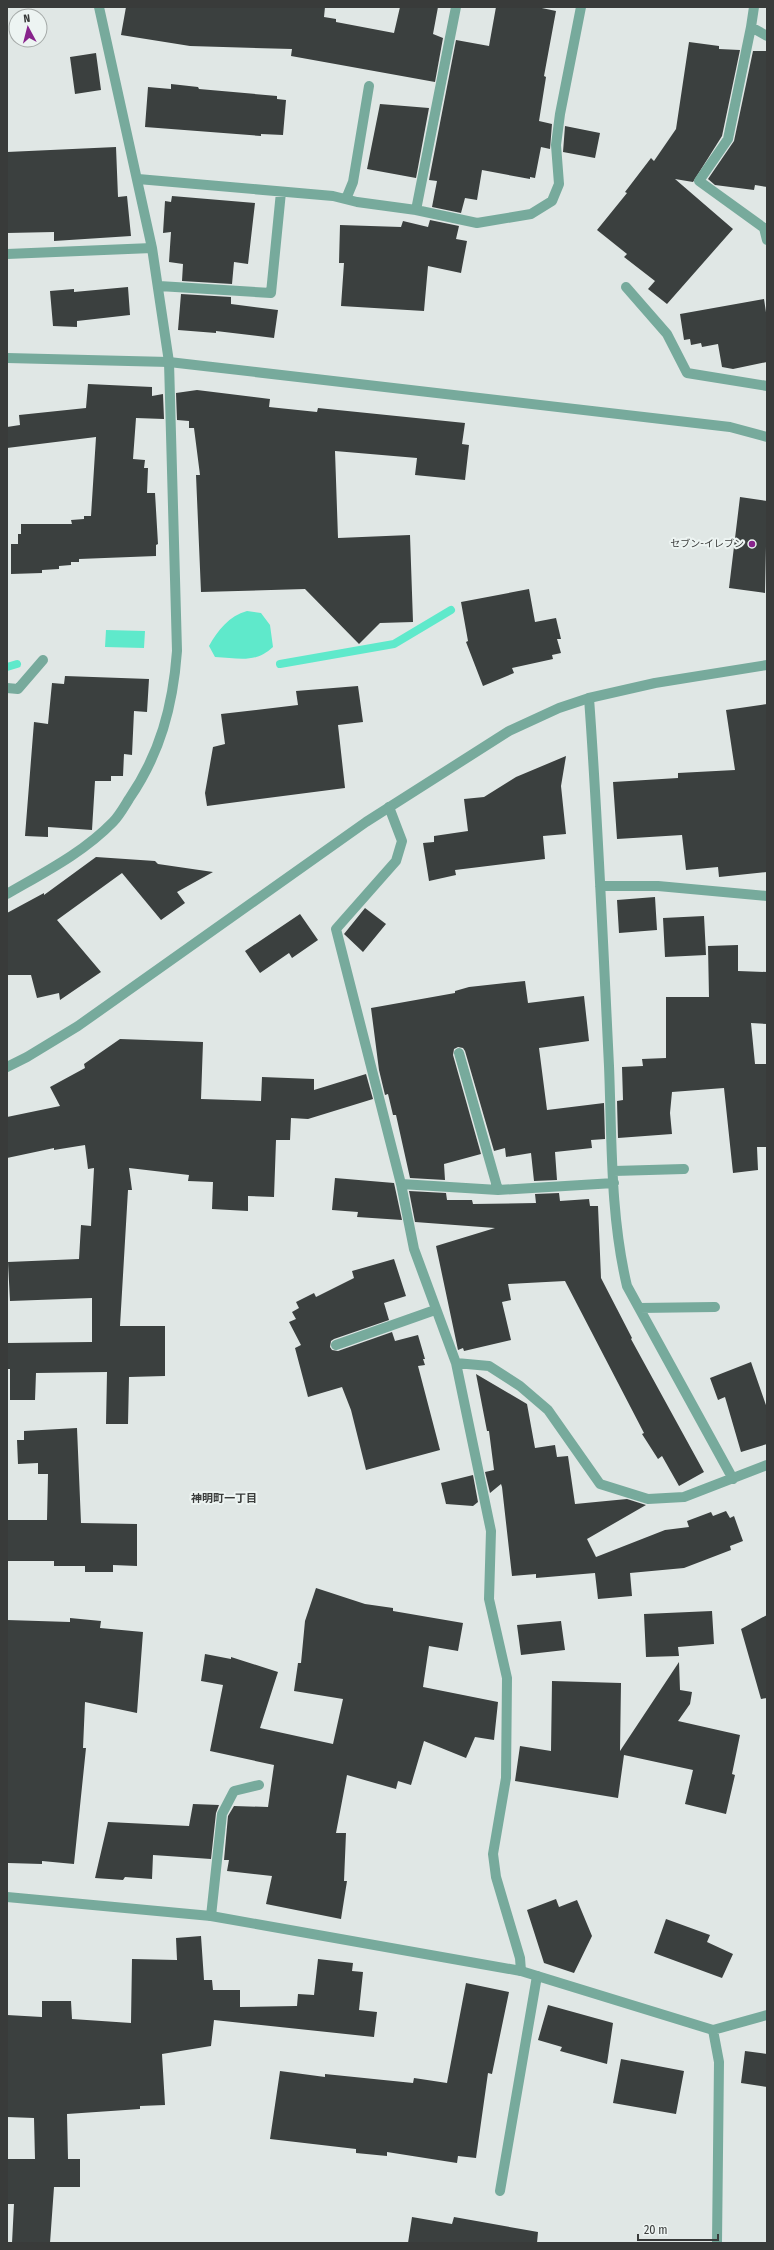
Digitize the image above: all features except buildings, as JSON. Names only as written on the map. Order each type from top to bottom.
[{"type":"street","points":[[7,894],[75,853],[113,822],[145,775],[167,721],[175,675],[177,651],[169,362],[159,286],[152,248],[99,7]]},
{"type":"street","points":[[416,210],[456,7]]},
{"type":"street","points":[[138,179],[333,196],[416,210],[477,223],[531,214],[552,202],[559,184],[556,145],[560,114],[582,7]]},
{"type":"street","points":[[754,7],[728,139],[699,181],[766,228],[767,240]]},
{"type":"street","points":[[751,27],[767,36]]},
{"type":"street","points":[[346,199],[353,182],[369,86]]},
{"type":"street","points":[[159,286],[271,293],[281,192]]},
{"type":"street","points":[[7,254],[152,248]]},
{"type":"street","points":[[626,287],[667,334],[687,373],[767,386]]},
{"type":"street","points":[[7,358],[169,362],[722,426],[767,437]]},
{"type":"street","points":[[7,688],[18,689],[43,660]]},
{"type":"street","points":[[7,1066],[78,1026],[389,807],[509,732],[559,708],[589,698],[662,682],[767,665]]},
{"type":"street","points":[[589,698],[600,886],[614,1183],[622,1264],[627,1286],[733,1479]]},
{"type":"street","points":[[389,807],[402,841],[396,861],[336,929],[401,1184],[414,1249],[456,1363],[491,1531],[489,1598],[507,1678],[506,1778],[493,1854],[496,1877],[520,1958],[521,1971]]},
{"type":"street","points":[[600,886],[658,886],[767,896]]},
{"type":"street","points":[[459,1053],[498,1190]]},
{"type":"street","points":[[614,1171],[684,1169]]},
{"type":"street","points":[[401,1184],[498,1190],[614,1183]]},
{"type":"street","points":[[639,1308],[715,1307]]},
{"type":"street","points":[[336,1345],[436,1310]]},
{"type":"street","points":[[456,1363],[489,1366],[520,1386],[548,1410],[600,1484],[648,1499],[684,1497],[733,1479],[767,1464]]},
{"type":"street","points":[[211,1916],[222,1814],[234,1791],[259,1785]]},
{"type":"street","points":[[7,1897],[211,1916],[521,1971],[712,2030],[767,2015]]},
{"type":"street","points":[[500,2191],[537,1976]]},
{"type":"street","points":[[712,2030],[719,2062],[717,2243]]},
{"type":"shaded area","points":[[247,611],[261,613],[270,625],[273,647],[260,656],[253,658],[239,659],[215,657],[209,646],[216,634],[229,620]]},
{"type":"shaded area","points":[[106,630],[145,631],[144,648],[105,647]]},
{"type":"waterway","points":[[280,664],[394,644],[451,610]]},
{"type":"waterway","points":[[7,667],[17,664]]},
{"type":"place","name":"セブン-イレブン","points":[[752,544]]},
{"type":"district","name":"神明町一丁目","points":[[224,1498]]}]
